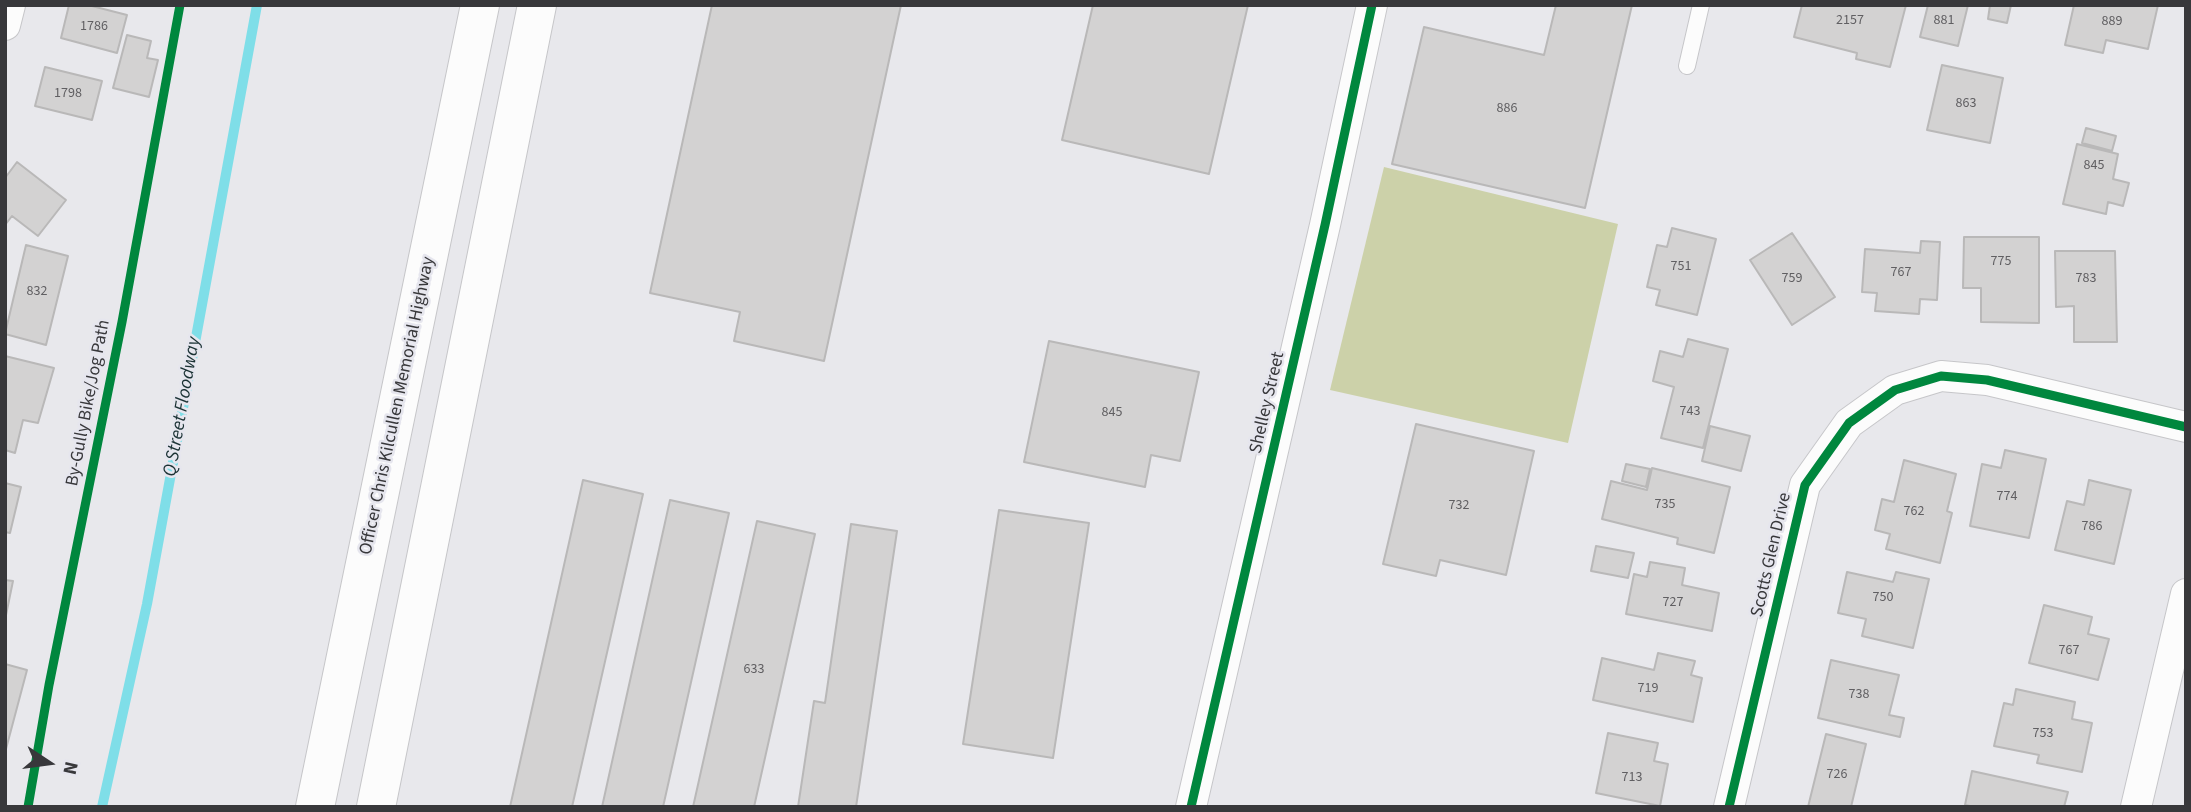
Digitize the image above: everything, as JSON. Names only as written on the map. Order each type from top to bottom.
[{"type":"highway","name":"Officer Chris Kilcullen Memorial Highway","points":[[315,807],[480,5]]},
{"type":"highway","points":[[376,807],[537,5]]},
{"type":"street","points":[[5,25],[10,5]]},
{"type":"street","name":"Shelley Street","points":[[1191,807],[1325,225],[1372,5]]},
{"type":"street","name":"Scotts Glen Drive","points":[[1728,807],[1805,485],[1849,423],[1895,390],[1941,376],[1987,380],[2186,427]]},
{"type":"street","points":[[2136,807],[2186,594]]},
{"type":"lane","points":[[1687,66],[1701,5]]},
{"type":"green space","points":[[1384,167],[1618,224],[1568,443],[1330,390]]},
{"type":"building","points":[[69,5],[88,5],[127,15],[117,53],[61,38]]},
{"type":"building","points":[[712,5],[901,5],[824,361],[734,341],[740,312],[650,293]]},
{"type":"building","points":[[1093,5],[1248,5],[1209,174],[1062,140]]},
{"type":"building","points":[[1556,5],[1632,5],[1585,208],[1392,164],[1424,27],[1544,55]]},
{"type":"building","points":[[1802,5],[1906,5],[1890,67],[1856,59],[1857,53],[1794,37]]},
{"type":"building","points":[[1928,5],[1968,5],[1958,46],[1920,37]]},
{"type":"building","points":[[1990,5],[2011,5],[2007,23],[1988,19]]},
{"type":"building","points":[[2074,5],[2158,5],[2148,49],[2106,40],[2103,53],[2065,45]]},
{"type":"building","points":[[127,35],[151,41],[147,58],[158,60],[149,97],[113,88]]},
{"type":"building","points":[[1942,65],[2003,78],[1990,143],[1927,130]]},
{"type":"building","points":[[45,67],[102,81],[92,120],[35,106]]},
{"type":"building","points":[[2086,128],[2116,136],[2112,151],[2082,143]]},
{"type":"building","points":[[2077,144],[2118,154],[2113,179],[2129,183],[2123,206],[2108,202],[2106,214],[2063,204]]},
{"type":"building","points":[[17,162],[66,200],[38,236],[12,216],[5,225],[5,178]]},
{"type":"building","points":[[1672,228],[1716,239],[1697,315],[1656,305],[1660,290],[1647,287],[1657,245],[1667,247]]},
{"type":"building","points":[[1792,233],[1835,297],[1792,325],[1750,260]]},
{"type":"building","points":[[1964,237],[2039,237],[2039,323],[1981,322],[1981,288],[1963,288]]},
{"type":"building","points":[[1921,241],[1940,242],[1937,300],[1920,299],[1919,314],[1875,311],[1877,293],[1862,292],[1865,249],[1920,253]]},
{"type":"building","points":[[26,245],[68,256],[46,345],[5,334]]},
{"type":"building","points":[[2055,251],[2115,251],[2117,342],[2074,342],[2074,306],[2056,307]]},
{"type":"building","points":[[1688,339],[1728,349],[1703,448],[1661,438],[1674,387],[1653,381],[1660,351],[1683,357]]},
{"type":"building","points":[[1049,341],[1199,372],[1180,461],[1151,455],[1145,487],[1024,462]]},
{"type":"building","points":[[5,356],[54,368],[38,423],[23,420],[15,453],[5,450]]},
{"type":"building","points":[[1416,424],[1534,451],[1506,575],[1440,560],[1436,576],[1383,564]]},
{"type":"building","points":[[1710,426],[1750,436],[1741,471],[1702,461]]},
{"type":"building","points":[[2005,450],[2046,459],[2029,538],[1970,526],[1982,464],[2001,468]]},
{"type":"building","points":[[1904,460],[1956,474],[1947,511],[1952,513],[1940,563],[1886,549],[1890,534],[1875,530],[1882,499],[1894,502]]},
{"type":"building","points":[[1626,464],[1650,469],[1646,487],[1622,481]]},
{"type":"building","points":[[1652,468],[1730,487],[1714,553],[1677,544],[1678,538],[1602,519],[1611,481],[1647,490]]},
{"type":"building","points":[[583,480],[643,494],[572,807],[510,807]]},
{"type":"building","points":[[2089,480],[2131,490],[2114,564],[2055,550],[2067,501],[2084,505]]},
{"type":"building","points":[[5,483],[21,487],[10,533],[5,532]]},
{"type":"building","points":[[670,500],[729,513],[663,807],[602,807]]},
{"type":"building","points":[[999,510],[1089,523],[1053,758],[963,744]]},
{"type":"building","points":[[757,521],[815,534],[754,807],[693,807]]},
{"type":"building","points":[[851,524],[897,531],[856,807],[798,807],[814,701],[825,703]]},
{"type":"building","points":[[1596,546],[1634,553],[1628,578],[1591,571]]},
{"type":"building","points":[[1650,562],[1685,568],[1682,585],[1719,593],[1712,631],[1626,614],[1634,574],[1647,577]]},
{"type":"building","points":[[1847,572],[1893,582],[1896,572],[1929,579],[1913,648],[1862,636],[1866,619],[1838,613]]},
{"type":"building","points":[[5,580],[13,581],[5,620]]},
{"type":"building","points":[[2044,605],[2092,617],[2088,634],[2109,639],[2098,680],[2029,663]]},
{"type":"building","points":[[1658,653],[1695,661],[1691,675],[1702,678],[1693,722],[1593,700],[1602,658],[1654,670]]},
{"type":"building","points":[[1831,660],[1899,675],[1889,715],[1904,718],[1900,737],[1818,718]]},
{"type":"building","points":[[5,664],[27,670],[6,749],[5,748]]},
{"type":"building","points":[[2016,689],[2075,702],[2072,719],[2092,723],[2082,772],[2037,763],[2039,755],[1994,746],[2004,703],[2013,705]]},
{"type":"building","points":[[1608,733],[1658,743],[1654,761],[1668,764],[1660,806],[1596,793]]},
{"type":"building","points":[[1826,734],[1866,744],[1851,807],[1808,807]]},
{"type":"building","points":[[1972,771],[2068,792],[2064,807],[1965,805]]},
{"type":"waterway","name":"Q Street Floodway","points":[[102,807],[147,604],[257,5]]},
{"type":"cycle path","name":"By-Gully Bike/Jog Path","points":[[28,807],[180,5]]},
{"type":"cycle path","points":[[1191,807],[1325,225],[1372,5]]},
{"type":"cycle path","points":[[1729,807],[1805,485],[1849,423],[1895,390],[1941,376],[1987,380],[2186,427]]}]
